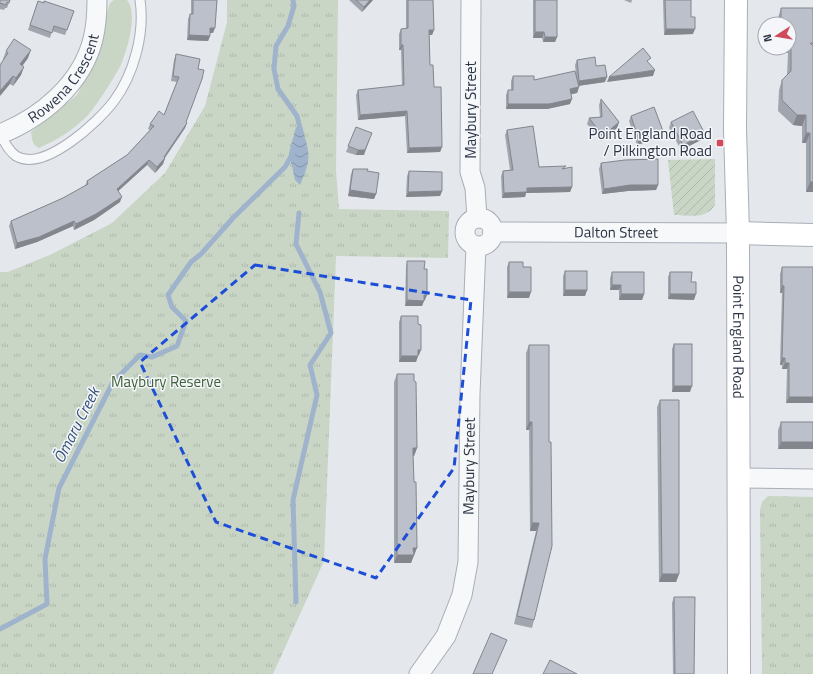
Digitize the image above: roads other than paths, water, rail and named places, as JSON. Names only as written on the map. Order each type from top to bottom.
[{"type":"street","name":"Rowena Crescent","points":[[0,134],[26,123],[68,87],[85,61],[93,40],[97,0]]},
{"type":"street","name":"Maybury Street","points":[[471,0],[470,172],[475,188],[477,218]]},
{"type":"street","name":"Point England Road","points":[[736,0],[735,129],[738,233],[738,674]]},
{"type":"street","points":[[477,218],[488,222],[493,232],[488,243],[476,246],[467,241],[464,232],[468,223],[477,218]]},
{"type":"street","name":"Dalton Street","points":[[493,232],[601,234],[738,233]]},
{"type":"street","points":[[738,233],[813,235]]},
{"type":"street","name":"Maybury Street","points":[[419,674],[446,636],[462,595],[468,562],[470,394],[476,246]]},
{"type":"street","points":[[738,478],[813,479]]},
{"type":"lane","points":[[0,134],[10,151],[18,156],[26,158],[46,155],[58,150],[84,133],[114,100],[129,74],[135,56],[141,24],[140,0]]},
{"type":"water","points":[[302,126],[308,149],[308,161],[300,185],[295,180],[289,153],[296,127]]},
{"type":"waterway","name":"Ōmaru Creek","points":[[293,0],[294,6],[288,26],[276,46],[274,69],[278,89],[297,116],[301,132]]},
{"type":"waterway","name":"Ōmaru Creek","points":[[0,629],[47,604],[45,559],[59,488],[113,382],[140,355],[152,357],[177,346],[186,321],[172,307],[168,295],[191,262],[201,254],[233,218],[285,167],[293,153]]},
{"type":"waterway","points":[[296,602],[293,500],[317,395],[310,365],[331,333],[320,292],[296,244],[299,213]]},
{"type":"place","name":"Point England Road / Pilkington Road","points":[[720,143]]},
{"type":"park label","name":"Maybury Reserve","points":[[166,382]]}]
